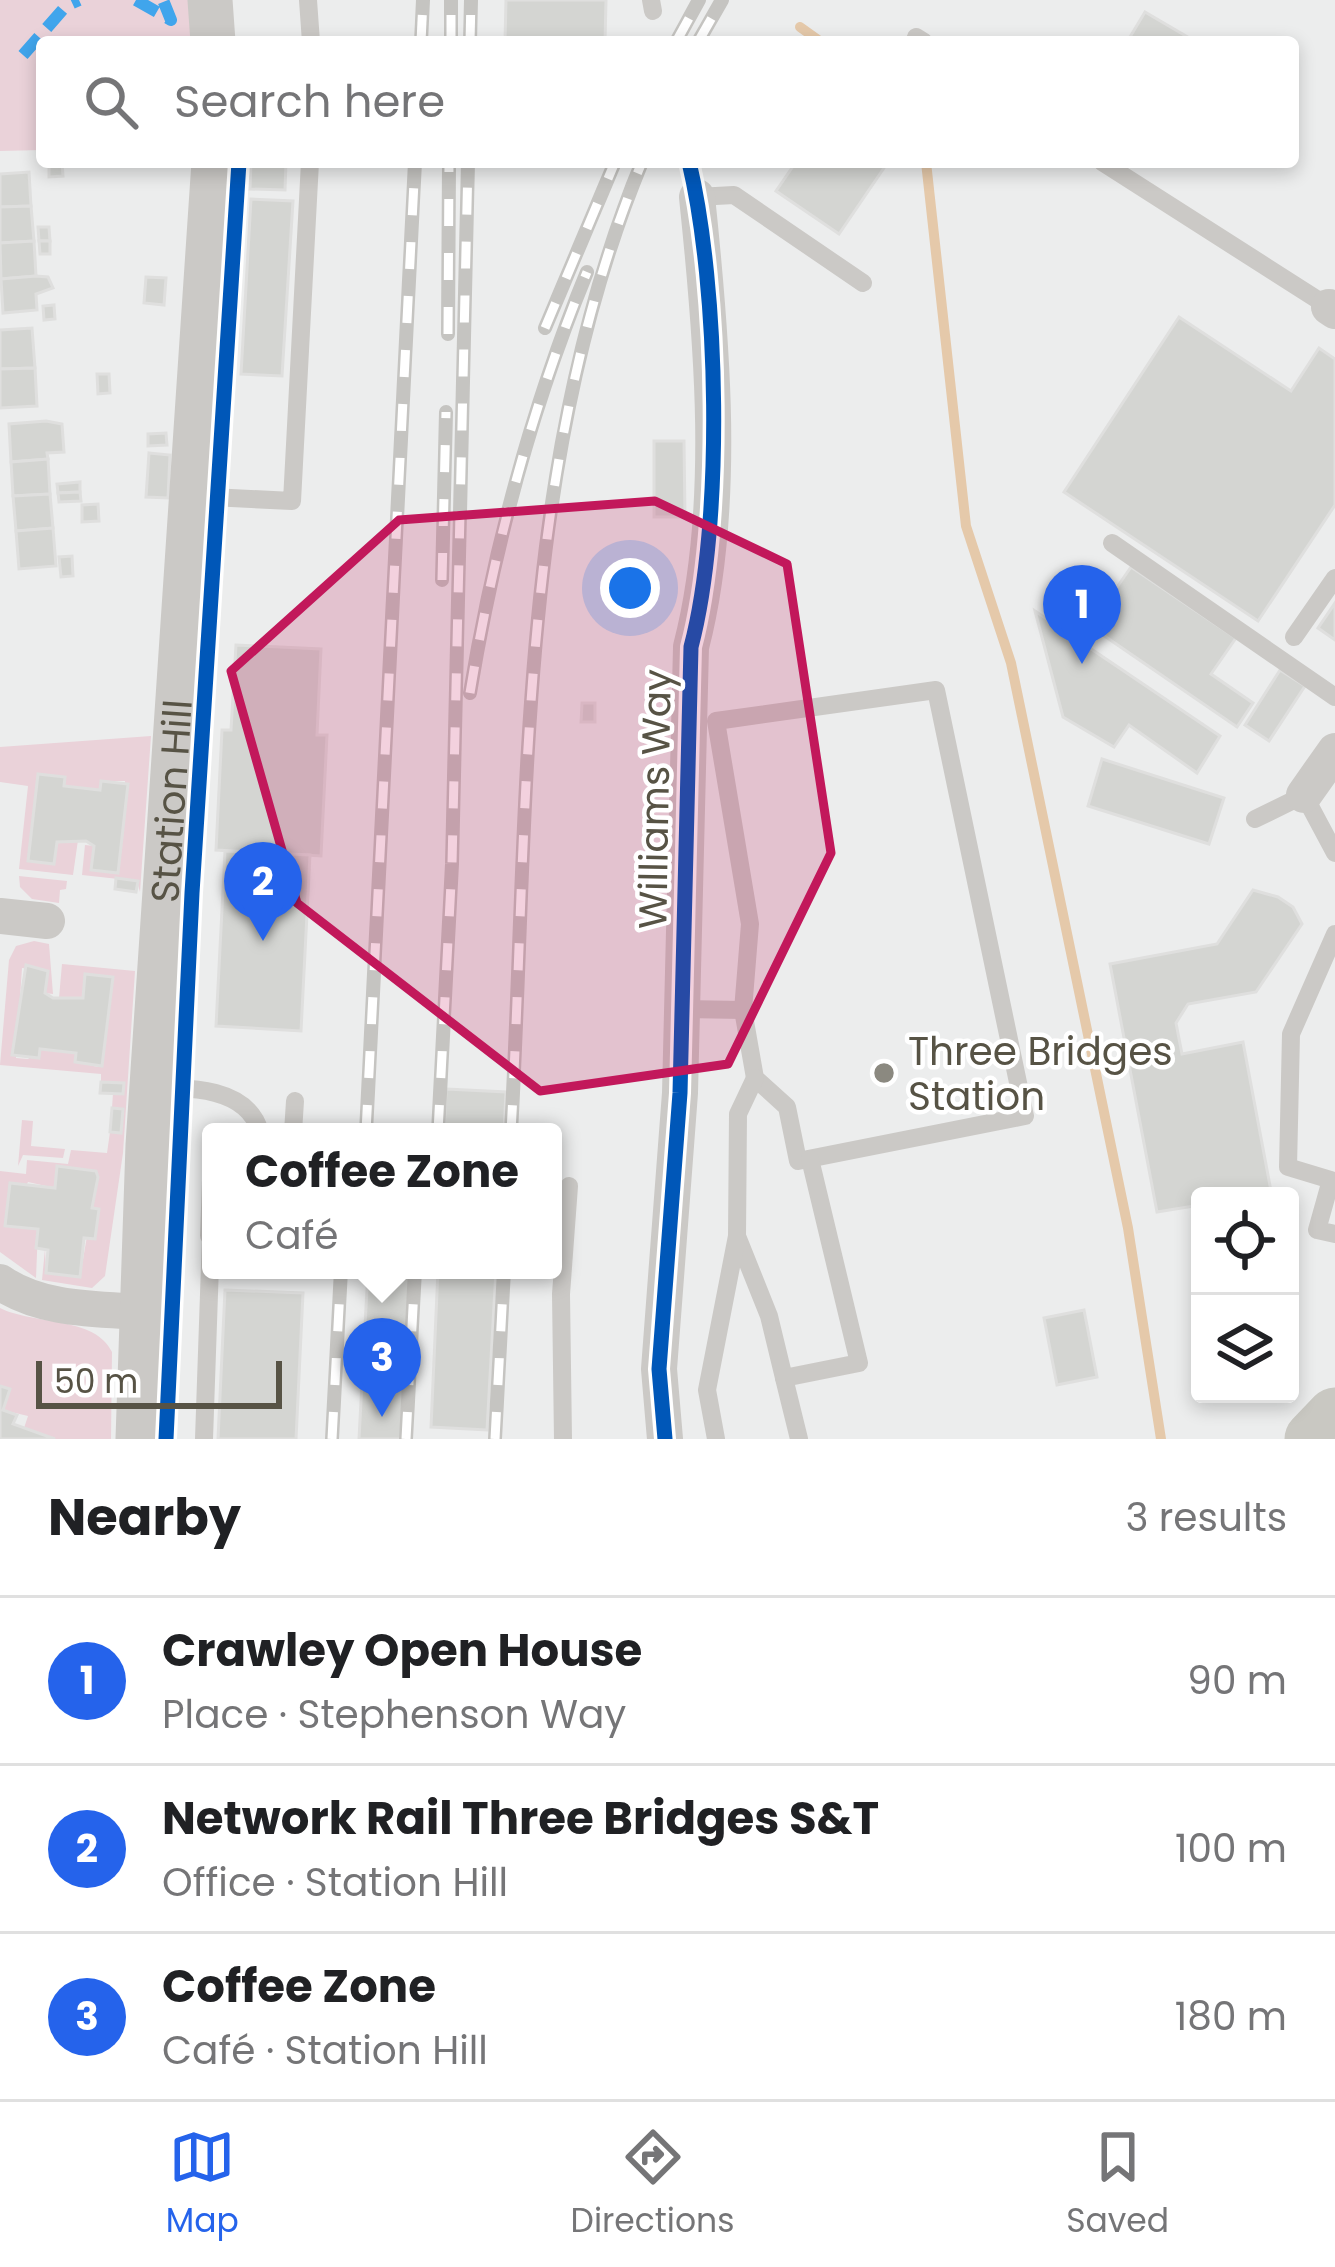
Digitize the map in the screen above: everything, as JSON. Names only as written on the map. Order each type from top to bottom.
[{"type":"main road","points":[[1313,1439],[1335,1416]]},
{"type":"street","points":[[210,0],[213,36]]},
{"type":"street","name":"Station Hill","points":[[138,1439],[153,1090],[214,168]]},
{"type":"street","name":"Williams Way","points":[[665,1439],[659,1369],[683,1009],[690,670],[706,574],[709,502],[710,310],[693,180]]},
{"type":"street","points":[[1304,795],[1335,751]]},
{"type":"street","points":[[0,916],[47,921]]},
{"type":"street","points":[[0,1282],[14,1292],[63,1305],[142,1312]]},
{"type":"lane","points":[[308,0],[310,36]]},
{"type":"lane","points":[[191,496],[292,501],[310,168]]},
{"type":"lane","points":[[1111,168],[1332,309]]},
{"type":"lane","points":[[693,180],[734,195],[863,283]]},
{"type":"lane","points":[[1112,543],[1335,697]]},
{"type":"lane","points":[[1294,637],[1335,578]]},
{"type":"lane","points":[[716,1439],[707,1390],[737,1236],[738,1114],[755,1078],[743,1010],[750,924],[716,721],[936,689],[1025,1116],[798,1161],[787,1107],[755,1078]]},
{"type":"lane","points":[[1255,819],[1304,795],[1335,854]]},
{"type":"lane","points":[[1335,934],[1291,1034],[1288,1167],[1331,1180],[1317,1230],[1335,1234]]},
{"type":"lane","points":[[683,1009],[743,1010]]},
{"type":"lane","points":[[153,1090],[181,1087],[220,1093],[255,1123]]},
{"type":"lane","points":[[294,1123],[295,1101]]},
{"type":"lane","points":[[784,1378],[859,1363],[810,1159]]},
{"type":"lane","points":[[563,1439],[561,1294],[569,1186]]},
{"type":"lane","points":[[737,1236],[769,1316],[799,1439]]},
{"type":"lane","points":[[203,1439],[209,1279]]},
{"type":"highlighted area","points":[[655,501],[787,564],[831,853],[728,1064],[540,1091],[297,903],[231,671],[399,520]]},
{"type":"shaded area","points":[[0,0],[188,0],[191,36],[36,36],[36,150],[0,151]]},
{"type":"shaded area","points":[[151,736],[140,892],[137,881],[82,875],[85,845],[94,846],[91,870],[118,872],[125,781],[102,781],[100,790],[64,786],[65,778],[38,774],[28,861],[54,864],[57,842],[78,840],[73,875],[19,869],[28,786],[0,782],[0,747]]},
{"type":"shaded area","points":[[19,876],[67,881],[66,889],[60,890],[59,903],[32,899],[20,887]]},
{"type":"shaded area","points":[[34,941],[49,944],[53,994],[45,993],[47,971],[22,968],[16,1058],[28,1059],[40,1049],[76,1053],[76,1062],[98,1067],[112,977],[86,974],[83,998],[59,998],[62,964],[135,971],[123,1153],[105,1276],[92,1288],[42,1280],[45,1249],[46,1273],[80,1277],[97,1178],[58,1166],[55,1188],[28,1182],[6,1225],[38,1229],[36,1278],[0,1252],[0,1171],[26,1174],[27,1160],[68,1164],[71,1150],[107,1153],[110,1132],[121,1132],[123,1109],[112,1108],[113,1093],[123,1094],[124,1083],[101,1082],[101,1074],[0,1065],[9,960],[16,946]]},
{"type":"shaded area","points":[[22,1120],[33,1121],[31,1146],[65,1149],[63,1158],[23,1155],[18,1166]]},
{"type":"shaded area","points":[[0,1308],[78,1327],[104,1340],[112,1352],[111,1439],[55,1439],[24,1428],[28,1416],[3,1410],[10,1390],[0,1386]]},
{"type":"building","points":[[506,0],[606,0],[605,36],[505,36]]},
{"type":"building","points":[[1145,12],[1186,36],[1131,36]]},
{"type":"building","points":[[49,168],[62,168],[63,176],[49,177]]},
{"type":"building","points":[[251,168],[286,168],[285,190],[250,189]]},
{"type":"building","points":[[792,168],[884,168],[839,234],[776,191]]},
{"type":"building","points":[[29,172],[31,206],[0,207],[0,174]]},
{"type":"building","points":[[251,199],[293,201],[282,376],[241,374]]},
{"type":"building","points":[[31,206],[34,241],[0,243],[0,207]]},
{"type":"building","points":[[38,227],[49,227],[50,241],[39,241]]},
{"type":"building","points":[[34,241],[36,276],[1,279],[0,243]]},
{"type":"building","points":[[39,241],[50,241],[50,254],[40,254]]},
{"type":"building","points":[[48,277],[53,288],[36,294],[37,310],[3,313],[1,279]]},
{"type":"building","points":[[146,277],[166,278],[164,305],[144,303]]},
{"type":"building","points":[[54,305],[55,319],[44,320],[43,306]]},
{"type":"building","points":[[1179,317],[1291,391],[1319,348],[1335,359],[1335,505],[1258,621],[1064,492]]},
{"type":"building","points":[[32,328],[35,368],[0,369],[0,330]]},
{"type":"building","points":[[35,368],[37,406],[0,408],[0,369]]},
{"type":"building","points":[[97,374],[109,374],[110,393],[98,394]]},
{"type":"building","points":[[9,424],[62,424],[64,452],[47,453],[48,459],[11,462]]},
{"type":"building","points":[[166,433],[167,445],[148,446],[148,434]]},
{"type":"building","points":[[654,441],[684,441],[685,517],[654,517]]},
{"type":"building","points":[[149,453],[170,455],[168,498],[146,497]]},
{"type":"building","points":[[48,459],[50,494],[13,496],[11,462]]},
{"type":"building","points":[[80,482],[80,492],[58,493],[57,484]]},
{"type":"building","points":[[80,492],[81,501],[59,502],[58,493]]},
{"type":"building","points":[[50,494],[53,528],[16,531],[13,496]]},
{"type":"building","points":[[98,504],[99,521],[82,522],[82,505]]},
{"type":"building","points":[[53,528],[56,566],[19,569],[16,531]]},
{"type":"building","points":[[72,556],[73,576],[61,577],[59,557]]},
{"type":"building","points":[[1131,567],[1236,638],[1211,674],[1253,703],[1237,727],[1090,626]]},
{"type":"building","points":[[1335,603],[1335,640],[1318,628]]},
{"type":"building","points":[[1035,611],[1220,736],[1197,773],[1129,725],[1114,747],[1063,717]]},
{"type":"building","points":[[236,645],[321,649],[317,735],[327,735],[321,856],[216,850],[222,730],[231,730]]},
{"type":"building","points":[[1280,670],[1305,686],[1269,741],[1245,725]]},
{"type":"building","points":[[582,703],[595,703],[595,722],[581,722]]},
{"type":"building","points":[[1102,759],[1224,798],[1209,844],[1088,806]]},
{"type":"building","points":[[38,774],[65,777],[64,786],[100,790],[101,781],[128,784],[118,873],[91,870],[94,846],[86,841],[57,842],[54,864],[28,861]]},
{"type":"building","points":[[225,851],[310,855],[301,1031],[216,1026]]},
{"type":"building","points":[[116,878],[138,881],[136,892],[115,889]]},
{"type":"building","points":[[1253,890],[1293,907],[1302,924],[1256,992],[1188,1004],[1176,1023],[1182,1054],[1243,1042],[1270,1187],[1191,1187],[1191,1206],[1157,1212],[1110,964],[1217,944]]},
{"type":"building","points":[[26,965],[48,971],[45,993],[53,998],[83,998],[85,974],[113,977],[102,1066],[75,1062],[76,1053],[40,1049],[39,1058],[12,1055]]},
{"type":"building","points":[[101,1082],[124,1083],[123,1094],[100,1093]]},
{"type":"building","points":[[446,1089],[506,1092],[504,1123],[444,1123]]},
{"type":"building","points":[[112,1108],[123,1109],[121,1133],[110,1132]]},
{"type":"building","points":[[57,1166],[96,1171],[98,1177],[92,1208],[99,1209],[95,1239],[84,1238],[80,1277],[46,1273],[48,1250],[36,1248],[38,1229],[5,1226],[10,1183],[55,1188]]},
{"type":"building","points":[[368,1279],[410,1279],[401,1439],[359,1439]]},
{"type":"building","points":[[438,1279],[495,1279],[487,1430],[431,1427]]},
{"type":"building","points":[[225,1290],[303,1293],[296,1439],[218,1439]]},
{"type":"building","points":[[1084,1310],[1097,1377],[1057,1385],[1044,1318]]},
{"type":"building","points":[[0,1386],[10,1389],[3,1410],[17,1415],[13,1424],[55,1439],[0,1439]]},
{"type":"waterway","points":[[800,27],[813,36]]},
{"type":"waterway","points":[[927,168],[966,526],[1011,663],[1128,1228],[1161,1439]]},
{"type":"railway","points":[[421,36],[423,0]]},
{"type":"railway","points":[[451,0],[451,36]]},
{"type":"railway","points":[[470,36],[471,0]]},
{"type":"railway","points":[[679,36],[699,0]]},
{"type":"railway","points":[[701,36],[722,0]]},
{"type":"railway","points":[[366,1123],[415,168]]},
{"type":"railway","points":[[448,334],[449,168]]},
{"type":"railway","points":[[438,1123],[452,864],[468,168]]},
{"type":"railway","points":[[545,328],[612,168]]},
{"type":"railway","points":[[511,1123],[527,763],[550,517],[571,396],[601,278],[640,168]]},
{"type":"railway","points":[[470,693],[516,479],[587,272]]},
{"type":"railway","points":[[442,580],[446,412]]},
{"type":"railway","points":[[332,1439],[341,1279]]},
{"type":"railway","points":[[406,1439],[415,1279]]},
{"type":"railway","points":[[495,1439],[504,1279]]},
{"type":"marked path","points":[[40,36],[66,6],[79,0]]},
{"type":"marked path","points":[[136,0],[171,20],[163,0]]},
{"type":"marked path","points":[[23,55],[36,40]]},
{"type":"cycle path","points":[[166,1439],[192,893],[239,168]]},
{"type":"cycle path","points":[[665,1439],[659,1369],[680,1093],[691,647],[702,595],[713,472],[712,338],[690,168]]},
{"type":"place","name":"Crawley Open House","points":[[1082,664]]},
{"type":"place","name":"Network Rail Three Bridges S&T","points":[[263,941]]},
{"type":"place","name":"Three Bridges Station","points":[[884,1073]]},
{"type":"place","name":"Coffee Zone","points":[[382,1417]]}]
